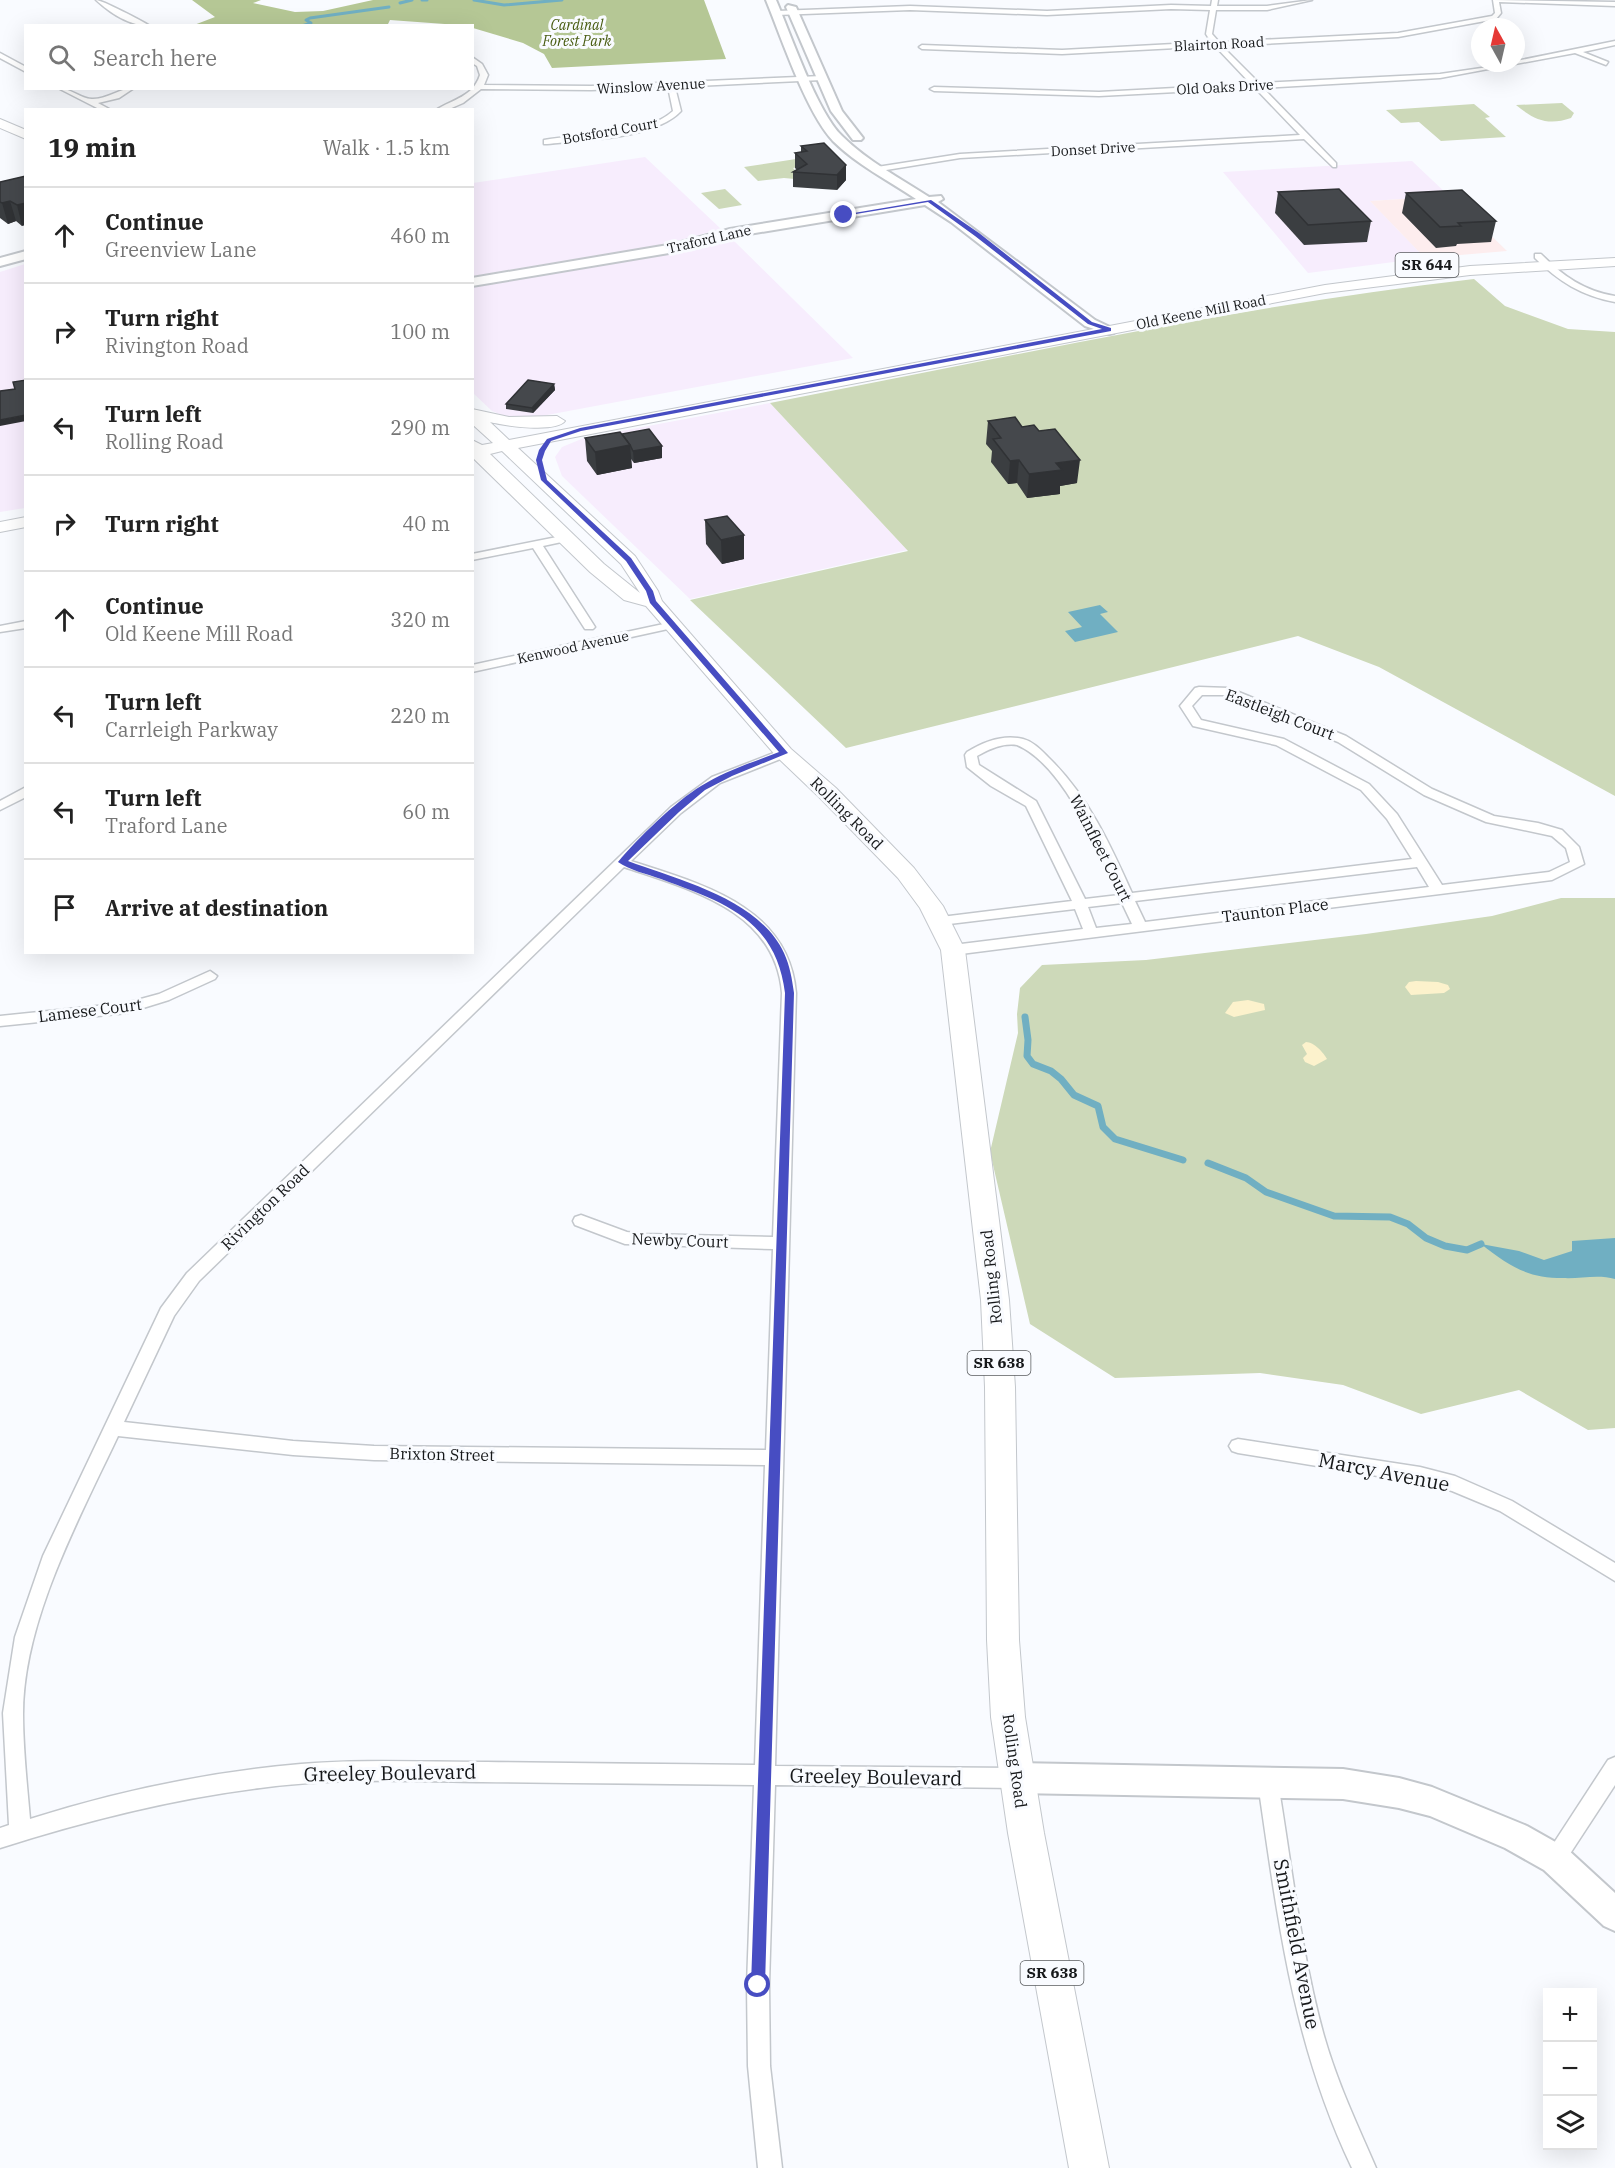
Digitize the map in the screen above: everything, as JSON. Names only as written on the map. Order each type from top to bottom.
[{"type":"main road","points":[[0,123],[24,134]]},
{"type":"main road","points":[[0,137],[24,148]]},
{"type":"main road","name":"Old Keene Mill Road","points":[[474,447],[1101,321],[1431,273],[1615,254]]},
{"type":"main road","name":"Old Keene Mill Road","points":[[1542,260],[1615,262]]},
{"type":"main road","points":[[474,414],[508,422],[581,424]]},
{"type":"main road","name":"Rolling Road","points":[[474,415],[628,560],[649,591],[653,602],[784,753],[828,793],[906,873],[940,921],[953,950],[995,1300],[1000,1387],[1003,1640],[1008,1717],[1016,1778],[1089,2168]]},
{"type":"main road","points":[[544,480],[539,457],[547,442],[581,424]]},
{"type":"main road","name":"Rolling Road","points":[[474,447],[597,568],[631,596],[653,602]]},
{"type":"main road","points":[[0,527],[24,522]]},
{"type":"main road","points":[[0,542],[24,537]]},
{"type":"street","points":[[99,0],[119,14],[142,24]]},
{"type":"street","points":[[771,0],[819,112],[832,132],[853,151],[880,169],[931,195],[977,235],[1101,321]]},
{"type":"street","points":[[788,0],[837,111],[849,130],[870,149],[910,174]]},
{"type":"street","points":[[1103,0],[1111,10]]},
{"type":"street","points":[[1215,0],[1209,34],[1333,165]]},
{"type":"street","points":[[777,13],[910,8],[1047,13],[1171,7],[1267,8],[1309,0]]},
{"type":"street","name":"Blairton Road","points":[[922,47],[1062,52],[1424,32],[1494,18],[1498,13],[1496,0]]},
{"type":"street","points":[[1501,0],[1615,4]]},
{"type":"street","points":[[988,11],[990,2]]},
{"type":"street","name":"Old Oaks Drive","points":[[1525,61],[1615,43]]},
{"type":"street","points":[[1575,51],[1606,63]]},
{"type":"street","points":[[0,55],[24,69]]},
{"type":"street","points":[[444,108],[463,100],[480,87],[484,75],[480,65],[474,60]]},
{"type":"street","name":"Old Oaks Drive","points":[[934,89],[1080,94],[1447,75],[1471,71]]},
{"type":"street","name":"Winslow Avenue","points":[[480,87],[559,89],[822,78]]},
{"type":"street","name":"Botsford Court","points":[[547,142],[645,128],[666,121],[677,111],[671,85]]},
{"type":"street","points":[[65,90],[104,108]]},
{"type":"street","points":[[91,102],[116,96],[127,90]]},
{"type":"street","name":"Donset Drive","points":[[880,169],[960,156],[1306,137]]},
{"type":"street","name":"Traford Lane","points":[[474,282],[675,248],[750,229],[931,195],[950,199]]},
{"type":"street","points":[[0,262],[24,256]]},
{"type":"street","points":[[1542,260],[1578,290],[1615,298]]},
{"type":"street","points":[[474,557],[567,538]]},
{"type":"street","points":[[536,544],[589,627]]},
{"type":"street","points":[[0,629],[24,624]]},
{"type":"street","name":"Kenwood Avenue","points":[[474,669],[673,625]]},
{"type":"street","name":"Eastleigh Court","points":[[1438,890],[1392,817],[1365,787],[1280,742],[1197,723],[1186,705],[1199,691],[1225,691],[1342,739],[1428,792],[1491,819],[1538,827],[1557,833],[1572,847]]},
{"type":"street","name":"Wainfleet Court","points":[[1092,934],[1080,903],[1031,804],[973,767],[971,755],[987,745],[1008,742],[1026,744],[1061,774],[1083,806],[1140,927]]},
{"type":"street","name":"Rivington Road","points":[[20,1831],[13,1713],[16,1677],[25,1637],[52,1556],[167,1313],[193,1277],[676,810],[702,789],[730,774],[784,753]]},
{"type":"street","points":[[0,806],[24,792]]},
{"type":"street","name":"Taunton Place","points":[[953,950],[1552,876],[1577,864],[1572,847]]},
{"type":"street","points":[[622,862],[730,904],[759,925],[779,952],[787,971],[789,993],[758,1996],[759,2066],[770,2168]]},
{"type":"street","name":"Taunton Place","points":[[940,921],[1421,862]]},
{"type":"street","name":"Lamese Court","points":[[0,1021],[127,1008],[164,997],[210,976]]},
{"type":"street","name":"Newby Court","points":[[581,1221],[625,1238],[643,1240],[781,1243]]},
{"type":"street","name":"Brixton Street","points":[[112,1428],[293,1448],[374,1453],[774,1458]]},
{"type":"street","name":"Marcy Avenue","points":[[1238,1446],[1420,1475],[1455,1484],[1506,1506],[1615,1573]]},
{"type":"street","points":[[1555,1859],[1615,1767]]},
{"type":"street","name":"Greeley Boulevard","points":[[0,1838],[92,1809],[161,1793],[249,1779],[302,1774],[401,1771],[1343,1784],[1399,1792],[1499,1828],[1555,1859],[1615,1915]]},
{"type":"street","name":"Smithfield Avenue","points":[[1268,1783],[1302,1992],[1327,2082],[1346,2132],[1364,2168]]},
{"type":"shaded area","points":[[645,157],[721,229],[665,244],[474,276],[474,183]]},
{"type":"shaded area","points":[[1412,161],[1449,196],[1370,201],[1425,258],[1308,273],[1223,172]]},
{"type":"shaded area","points":[[1450,196],[1507,251],[1425,258],[1370,201]]},
{"type":"shaded area","points":[[730,237],[853,358],[531,418],[507,417],[492,411],[474,394],[474,287],[680,252]]},
{"type":"shaded area","points":[[24,264],[24,508],[0,512],[0,272]]},
{"type":"shaded area","points":[[770,403],[907,550],[690,599],[562,476],[555,457],[562,447],[584,438]]},
{"type":"green space","name":"Cardinal Forest Park","points":[[192,0],[261,0],[253,3],[295,12],[323,11],[373,0],[704,0],[726,59],[552,68],[544,54],[523,43],[474,28],[474,24],[390,20],[388,24],[197,24],[215,17]]},
{"type":"green space","points":[[1562,103],[1574,113],[1571,118],[1555,121],[1535,118],[1516,105]]},
{"type":"green space","points":[[1474,104],[1490,117],[1485,118],[1506,137],[1441,141],[1419,122],[1401,123],[1386,110]]},
{"type":"green space","points":[[796,159],[804,166],[793,168],[805,180],[784,178],[758,181],[744,167]]},
{"type":"green space","points":[[725,189],[742,205],[719,209],[701,193]]},
{"type":"green space","points":[[1474,279],[1505,306],[1568,329],[1615,332],[1615,796],[1379,667],[1298,636],[846,748],[690,600],[908,551],[770,403],[1209,318],[1385,290]]},
{"type":"green space","points":[[1561,898],[1615,898],[1615,1428],[1588,1430],[1519,1390],[1421,1414],[1343,1385],[1260,1373],[1115,1378],[1030,1324],[990,1152],[1018,1033],[1017,1014],[1020,988],[1042,965],[1146,960],[1366,934],[1492,916]]},
{"type":"sand","points":[[1409,982],[1438,982],[1448,985],[1450,989],[1444,993],[1411,995],[1405,987]]},
{"type":"sand","points":[[1248,1000],[1264,1004],[1265,1010],[1234,1017],[1225,1013],[1233,1002]]},
{"type":"sand","points":[[1306,1042],[1315,1046],[1327,1059],[1314,1066],[1305,1062],[1303,1058],[1307,1054],[1302,1045]]},
{"type":"water","points":[[1100,605],[1108,612],[1100,614],[1118,632],[1075,642],[1065,631],[1082,627],[1068,612]]},
{"type":"water","points":[[1615,1238],[1615,1279],[1539,1276],[1519,1269],[1481,1244],[1519,1251],[1544,1260],[1572,1251],[1572,1241]]},
{"type":"building","points":[[824,143],[846,165],[837,175],[793,172],[807,164],[795,153],[807,151],[801,146]]},
{"type":"building","points":[[24,176],[24,203],[17,205],[10,201],[0,202],[0,182]]},
{"type":"building","points":[[1339,189],[1371,221],[1308,225],[1278,192]]},
{"type":"building","points":[[1462,190],[1496,221],[1458,223],[1461,226],[1440,227],[1406,193]]},
{"type":"building","points":[[24,380],[24,415],[0,420],[0,391],[15,389],[13,382]]},
{"type":"building","points":[[528,380],[554,384],[532,408],[506,404]]},
{"type":"building","points":[[1015,417],[1022,427],[1034,425],[1039,431],[1055,429],[1080,460],[1056,463],[1062,470],[1029,474],[1019,460],[1010,461],[993,439],[1001,438],[988,421]]},
{"type":"building","points":[[649,429],[662,446],[633,451],[622,434]]},
{"type":"building","points":[[620,432],[630,445],[595,452],[585,438]]},
{"type":"building","points":[[727,516],[744,535],[721,540],[705,520]]},
{"type":"waterway","points":[[400,3],[412,0]]},
{"type":"waterway","points":[[422,0],[427,0]]},
{"type":"waterway","points":[[474,0],[504,5],[562,0]]},
{"type":"waterway","points":[[308,24],[311,23],[306,20],[310,18],[389,7]]},
{"type":"waterway","points":[[1025,1017],[1028,1040],[1027,1056],[1033,1064],[1051,1071],[1061,1079],[1074,1095],[1098,1106],[1103,1127],[1115,1139],[1183,1160]]},
{"type":"waterway","points":[[1208,1163],[1246,1178],[1266,1192],[1334,1216],[1390,1217],[1408,1224],[1426,1238],[1445,1246],[1467,1250],[1481,1244]]},
{"type":"route","points":[[758,1985],[789,993],[787,971],[770,937],[759,925],[730,904],[699,890],[622,862],[676,810],[702,789],[716,780],[784,753],[653,602],[649,591],[628,560],[544,480],[539,457],[549,440],[580,429],[1109,330],[1090,323],[956,219],[929,201],[844,215]]}]
